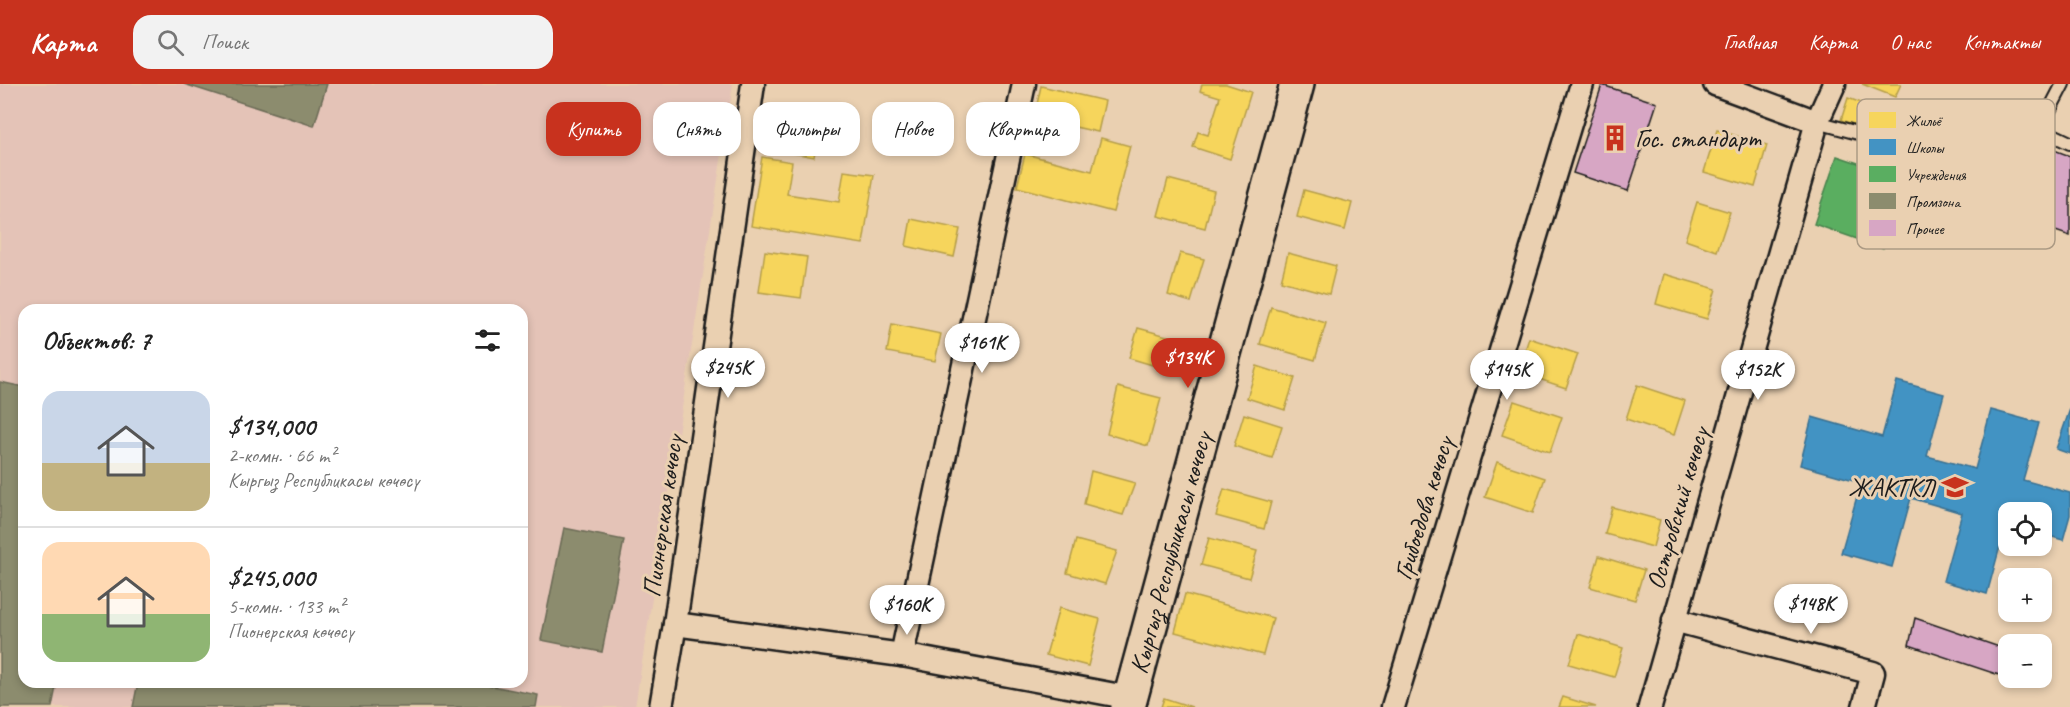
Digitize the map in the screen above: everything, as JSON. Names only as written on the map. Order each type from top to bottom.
[{"type":"main road","name":"Кыргыз Республикасы көчөсү","points":[[1129,702],[1297,84]]},
{"type":"street","name":"Пионерская көчөсү","points":[[661,707],[753,84]]},
{"type":"street","points":[[902,655],[1024,84]]},
{"type":"street","name":"Грибоедова көчөсү","points":[[1393,707],[1582,84]]},
{"type":"street","points":[[1715,84],[1817,122]]},
{"type":"street","name":"Островский көчөсү","points":[[1650,707],[1817,122],[1834,84]]},
{"type":"street","points":[[1674,620],[1873,673],[1864,707]]},
{"type":"street","points":[[675,624],[902,655],[1129,702]]},
{"type":"lane","points":[[2055,99],[2063,84]]},
{"type":"lane","points":[[1817,122],[1857,133]]},
{"type":"lane","points":[[2055,136],[2070,143]]},
{"type":"shaded area","points":[[0,84],[733,84],[730,102],[653,102],[653,156],[722,156],[635,707],[0,707]]},
{"type":"building: Жильё","points":[[1202,84],[1226,84],[1251,92],[1230,159],[1193,147],[1198,132],[1208,135],[1220,97],[1200,91]]},
{"type":"building: Жильё","points":[[1862,84],[1901,84],[1895,97]]},
{"type":"building: Жильё","points":[[1041,86],[1105,101],[1098,132],[1080,128],[1080,102],[1038,102]]},
{"type":"building: Жильё","points":[[1848,98],[1857,101],[1857,125],[1841,120]]},
{"type":"building: Жильё","points":[[1717,130],[1767,145],[1755,187],[1704,172]]},
{"type":"building: Жильё","points":[[1101,138],[1130,146],[1113,212],[1017,187],[1025,156],[1033,156],[1092,171]]},
{"type":"building: Жильё","points":[[762,157],[792,162],[787,194],[839,202],[844,171],[874,175],[863,244],[751,226]]},
{"type":"building: Жильё","points":[[1168,179],[1214,191],[1205,228],[1158,216]]},
{"type":"building: Жильё","points":[[1304,190],[1352,203],[1345,230],[1297,217]]},
{"type":"building: Жильё","points":[[1697,202],[1730,212],[1717,251],[1685,240]]},
{"type":"building: Жильё","points":[[911,219],[960,229],[954,257],[906,246]]},
{"type":"building: Жильё","points":[[765,251],[807,257],[801,298],[759,292]]},
{"type":"building: Жильё","points":[[1180,253],[1204,259],[1191,302],[1168,295]]},
{"type":"building: Жильё","points":[[1288,253],[1336,266],[1329,294],[1281,281]]},
{"type":"building: Жильё","points":[[1664,274],[1716,289],[1707,319],[1656,304]]},
{"type":"building: Жильё","points":[[1271,307],[1326,323],[1315,360],[1260,344]]},
{"type":"building: Жильё","points":[[892,324],[941,334],[935,361],[887,352]]},
{"type":"building: Жильё","points":[[1138,328],[1178,339],[1169,370],[1129,358]]},
{"type":"building: Жильё","points":[[1529,338],[1578,354],[1566,388],[1518,372]]},
{"type":"building: Жильё","points":[[1257,366],[1295,378],[1285,410],[1247,398]]},
{"type":"building: Жильё","points":[[1637,385],[1685,401],[1674,435],[1626,419]]},
{"type":"building: Жильё","points":[[1118,387],[1161,398],[1148,446],[1107,434]]},
{"type":"building: Жильё","points":[[1514,401],[1562,417],[1550,452],[1502,435]]},
{"type":"building: Жильё","points":[[1244,414],[1282,426],[1272,458],[1234,446]]},
{"type":"building: Жильё","points":[[1497,462],[1545,478],[1533,513],[1485,497]]},
{"type":"building: Жильё","points":[[1091,471],[1135,483],[1123,515],[1084,504]]},
{"type":"building: Жильё","points":[[1224,489],[1271,502],[1264,529],[1216,516]]},
{"type":"building: Жильё","points":[[1612,507],[1660,520],[1653,547],[1605,534]]},
{"type":"building: Жильё","points":[[1209,538],[1257,551],[1249,578],[1201,565]]},
{"type":"building: Жильё","points":[[1076,540],[1117,551],[1105,584],[1067,573]]},
{"type":"building: Жильё","points":[[1599,556],[1644,570],[1635,600],[1590,587]]},
{"type":"building: Жильё","points":[[1185,594],[1273,618],[1263,655],[1175,632]]},
{"type":"building: Жильё","points":[[1059,608],[1100,619],[1088,666],[1046,655]]},
{"type":"building: Жильё","points":[[1578,634],[1623,648],[1614,677],[1569,664]]},
{"type":"building: Жильё","points":[[1563,697],[1596,707],[1559,707]]},
{"type":"building: Жильё","points":[[1164,698],[1192,707],[1161,707]]},
{"type":"building: Школы","name":"ЖАКТКЛ","points":[[1897,381],[1944,394],[1927,456],[1975,469],[1991,410],[2039,423],[2023,480],[2070,493],[2070,515],[2063,540],[2052,537],[2052,502],[1998,502],[1998,553],[1987,594],[1943,581],[1962,513],[1911,498],[1892,567],[1841,553],[1861,482],[1800,465],[1812,417],[1882,437]]},
{"type":"building: Школы","points":[[2070,409],[2070,454],[2056,449]]},
{"type":"building: Учреждения","points":[[1837,156],[1857,163],[1857,239],[1814,224]]},
{"type":"building: Промзона","points":[[184,84],[327,84],[314,126]]},
{"type":"building: Промзона","points":[[0,382],[18,386],[18,688],[56,688],[52,707],[0,707]]},
{"type":"building: Промзона","points":[[564,528],[624,540],[602,652],[541,640]]},
{"type":"building: Промзона","points":[[137,688],[502,688],[538,695],[536,707],[133,707]]},
{"type":"building: Прочее","name":"Гос. стандарт","points":[[1602,85],[1657,103],[1628,191],[1573,173]]},
{"type":"building: Прочее","points":[[2055,150],[2070,156],[2070,236],[2055,231]]},
{"type":"building: Прочее","points":[[1915,618],[1998,647],[1998,675],[1909,645]]},
{"type":"place","name":"Гос. стандарт","points":[[1615,138]]},
{"type":"place","name":"ЖАКТКЛ","points":[[1955,487]]}]
